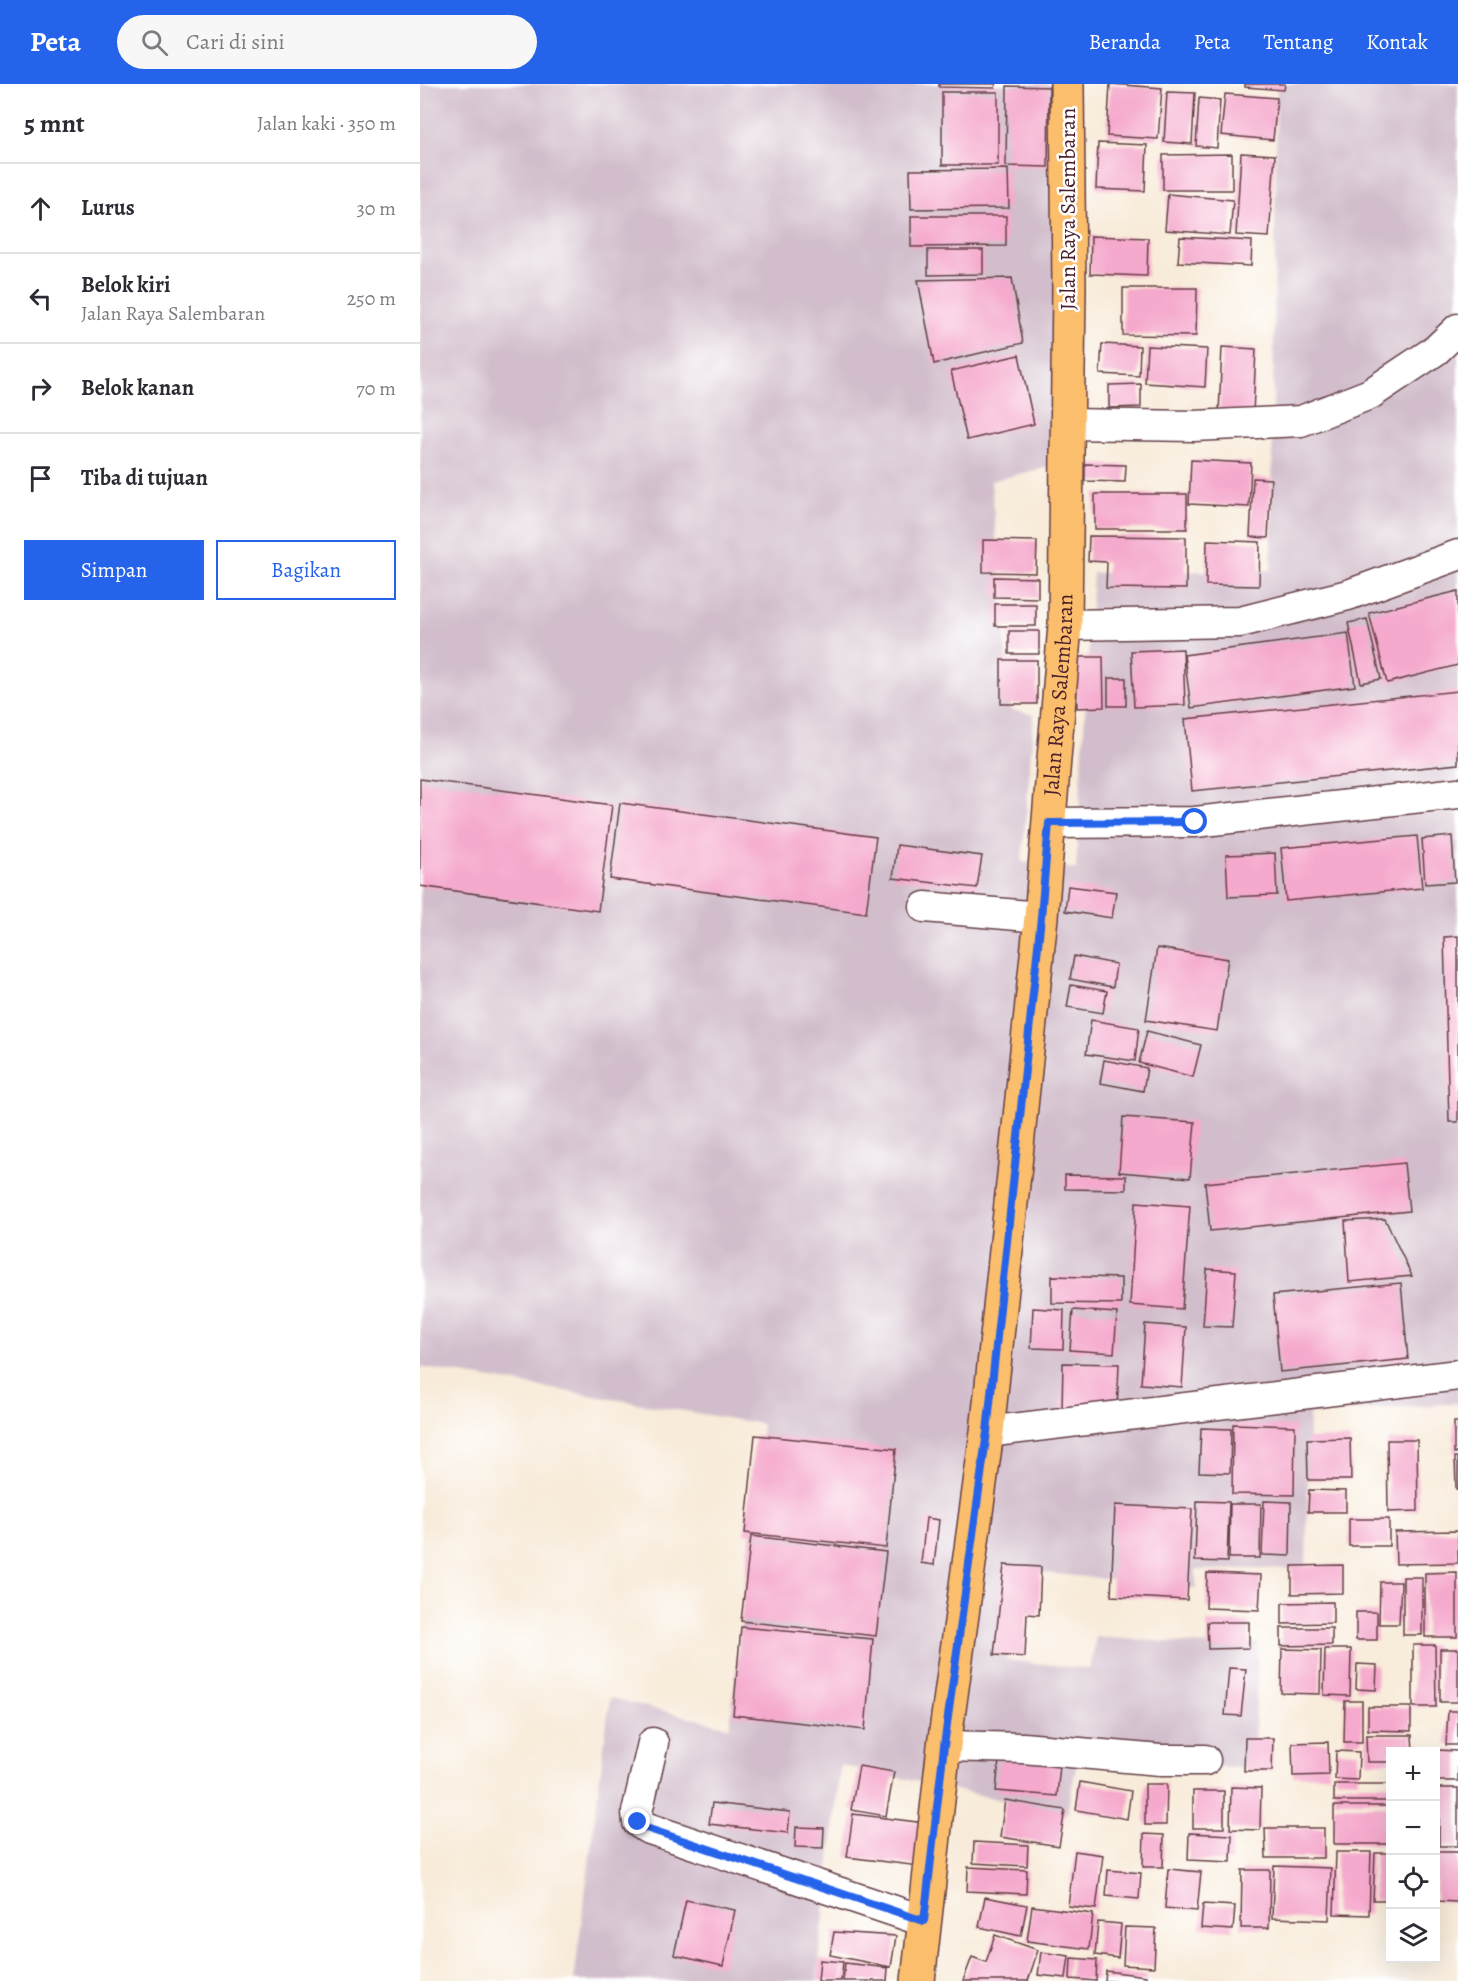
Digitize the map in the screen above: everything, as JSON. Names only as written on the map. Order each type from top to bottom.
[{"type":"main road","name":"Jalan Raya Salembaran","points":[[918,1981],[944,1746],[987,1432],[1041,917],[1065,625],[1069,287],[1067,84]]},
{"type":"street","points":[[1067,424],[1194,426],[1301,421],[1370,394],[1436,350],[1458,329]]},
{"type":"street","points":[[1065,625],[1240,622],[1348,595],[1458,555]]},
{"type":"street","points":[[1049,823],[1195,822],[1458,793]]},
{"type":"street","points":[[925,907],[1041,917]]},
{"type":"street","points":[[987,1432],[1458,1375]]},
{"type":"street","points":[[653,1743],[637,1812],[638,1822],[646,1828],[924,1921]]},
{"type":"street","points":[[944,1746],[1023,1748],[1160,1760],[1205,1760]]},
{"type":"shaded area","points":[[420,84],[1055,84],[1060,464],[991,481],[1011,710],[1034,715],[1022,862],[1076,869],[1093,573],[1271,570],[1277,84],[1458,84],[1458,1403],[1309,1414],[1306,1568],[1196,1570],[1196,1588],[1016,1570],[1006,1660],[1090,1669],[1096,1637],[1209,1645],[1258,1643],[1254,1768],[1077,1761],[1067,1814],[840,1765],[817,1981],[574,1981],[610,1698],[730,1727],[762,1424],[420,1367]]},
{"type":"building","points":[[939,84],[996,84],[995,88],[939,87]]},
{"type":"building","points":[[1110,84],[1162,88],[1158,139],[1107,136]]},
{"type":"building","points":[[1245,84],[1285,84],[1284,90],[1245,87]]},
{"type":"building","points":[[1007,86],[1049,87],[1048,167],[1006,166]]},
{"type":"building","points":[[942,92],[998,92],[998,165],[942,165]]},
{"type":"building","points":[[1167,92],[1195,93],[1192,144],[1164,142]]},
{"type":"building","points":[[1225,94],[1277,98],[1273,140],[1221,135]]},
{"type":"building","points":[[1199,98],[1220,100],[1217,148],[1196,146]]},
{"type":"building","points":[[1098,143],[1147,145],[1145,191],[1096,189]]},
{"type":"building","points":[[1241,153],[1275,155],[1269,237],[1236,235]]},
{"type":"building","points":[[1232,154],[1232,190],[1163,190],[1163,155]]},
{"type":"building","points":[[1008,169],[1009,208],[911,209],[910,170]]},
{"type":"building","points":[[1168,194],[1233,200],[1230,235],[1165,230]]},
{"type":"building","points":[[911,216],[1006,216],[1006,246],[911,247]]},
{"type":"building","points":[[1091,236],[1148,238],[1147,276],[1090,274]]},
{"type":"building","points":[[1180,237],[1252,241],[1251,266],[1178,262]]},
{"type":"building","points":[[928,250],[983,250],[983,274],[928,275]]},
{"type":"building","points":[[1012,278],[1023,343],[934,364],[918,280]]},
{"type":"building","points":[[1123,288],[1197,288],[1196,336],[1123,335]]},
{"type":"building","points":[[1102,344],[1140,346],[1139,376],[1100,374]]},
{"type":"building","points":[[1147,346],[1207,349],[1205,387],[1145,383]]},
{"type":"building","points":[[1222,347],[1256,349],[1253,414],[1219,413]]},
{"type":"building","points":[[1019,355],[1034,424],[967,440],[951,371]]},
{"type":"building","points":[[1141,384],[1141,407],[1109,408],[1109,385]]},
{"type":"building","points":[[1191,460],[1251,463],[1249,507],[1189,504]]},
{"type":"building","points":[[1085,464],[1126,465],[1125,482],[1085,481]]},
{"type":"building","points":[[1253,478],[1271,479],[1268,538],[1250,537]]},
{"type":"building","points":[[1095,494],[1187,494],[1187,529],[1095,529]]},
{"type":"building","points":[[1089,536],[1186,537],[1186,589],[1106,588],[1107,562],[1088,561]]},
{"type":"building","points":[[983,540],[1037,541],[1036,573],[983,572]]},
{"type":"building","points":[[1207,540],[1260,542],[1259,586],[1206,585]]},
{"type":"building","points":[[994,577],[1038,578],[1038,598],[994,597]]},
{"type":"building","points":[[1458,591],[1458,665],[1387,683],[1369,613]]},
{"type":"building","points":[[995,604],[1036,604],[1036,626],[995,626]]},
{"type":"building","points":[[1367,619],[1381,679],[1361,683],[1348,623]]},
{"type":"building","points":[[1009,631],[1039,631],[1039,654],[1009,654]]},
{"type":"building","points":[[1348,633],[1355,686],[1191,708],[1184,655]]},
{"type":"building","points":[[1183,649],[1185,705],[1134,707],[1131,651]]},
{"type":"building","points":[[1076,657],[1103,657],[1104,707],[1077,708]]},
{"type":"building","points":[[1001,660],[1037,660],[1037,704],[1001,704]]},
{"type":"building","points":[[1108,678],[1126,678],[1126,706],[1108,706]]},
{"type":"building","points":[[1458,691],[1458,764],[1192,791],[1185,719]]},
{"type":"building","points":[[420,779],[612,805],[598,911],[420,886]]},
{"type":"building","points":[[620,803],[876,837],[866,913],[610,879]]},
{"type":"building","points":[[1417,836],[1422,888],[1286,901],[1281,848]]},
{"type":"building","points":[[1452,836],[1455,882],[1425,884],[1422,839]]},
{"type":"building","points":[[897,845],[982,856],[977,888],[893,878]]},
{"type":"building","points":[[1275,853],[1277,895],[1228,897],[1226,855]]},
{"type":"building","points":[[1068,886],[1116,892],[1112,918],[1065,911]]},
{"type":"building","points":[[1458,936],[1458,1122],[1449,1122],[1444,937]]},
{"type":"building","points":[[1157,948],[1228,959],[1217,1031],[1146,1020]]},
{"type":"building","points":[[1074,956],[1116,964],[1113,987],[1070,979]]},
{"type":"building","points":[[1071,985],[1107,991],[1103,1013],[1067,1007]]},
{"type":"building","points":[[1091,1020],[1139,1028],[1135,1061],[1086,1054]]},
{"type":"building","points":[[1147,1031],[1201,1045],[1193,1077],[1139,1063]]},
{"type":"building","points":[[1104,1060],[1147,1068],[1143,1091],[1100,1083]]},
{"type":"building","points":[[1123,1117],[1195,1122],[1190,1178],[1119,1172]]},
{"type":"building","points":[[1404,1163],[1409,1211],[1210,1231],[1205,1183]]},
{"type":"building","points":[[1065,1175],[1126,1176],[1126,1190],[1065,1189]]},
{"type":"building","points":[[1136,1202],[1190,1206],[1182,1309],[1130,1305]]},
{"type":"building","points":[[1385,1219],[1412,1276],[1349,1282],[1345,1221]]},
{"type":"building","points":[[1207,1269],[1236,1271],[1232,1327],[1203,1326]]},
{"type":"building","points":[[1052,1276],[1121,1278],[1121,1304],[1052,1303]]},
{"type":"building","points":[[1401,1283],[1408,1359],[1280,1372],[1273,1295]]},
{"type":"building","points":[[1033,1308],[1064,1310],[1063,1349],[1031,1348]]},
{"type":"building","points":[[1073,1310],[1117,1313],[1114,1353],[1070,1350]]},
{"type":"building","points":[[1145,1324],[1186,1327],[1182,1387],[1141,1384]]},
{"type":"building","points":[[1063,1363],[1119,1364],[1117,1411],[1062,1410]]},
{"type":"building","points":[[1454,1422],[1458,1422],[1458,1453],[1454,1453]]},
{"type":"building","points":[[1233,1424],[1295,1426],[1294,1495],[1232,1494]]},
{"type":"building","points":[[1201,1428],[1231,1429],[1230,1473],[1199,1472]]},
{"type":"building","points":[[755,1435],[896,1449],[886,1548],[745,1533]]},
{"type":"building","points":[[1350,1438],[1351,1480],[1308,1480],[1307,1439]]},
{"type":"building","points":[[1387,1440],[1417,1440],[1418,1511],[1388,1512]]},
{"type":"building","points":[[1455,1457],[1458,1457],[1458,1489],[1456,1489]]},
{"type":"building","points":[[1309,1490],[1346,1491],[1346,1512],[1308,1512]]},
{"type":"building","points":[[1197,1501],[1229,1502],[1227,1562],[1195,1561]]},
{"type":"building","points":[[1264,1501],[1291,1502],[1290,1556],[1262,1555]]},
{"type":"building","points":[[1230,1504],[1261,1504],[1260,1558],[1229,1558]]},
{"type":"building","points":[[1115,1505],[1192,1509],[1187,1600],[1111,1596]]},
{"type":"building","points":[[926,1518],[939,1520],[934,1565],[921,1563]]},
{"type":"building","points":[[1349,1519],[1389,1519],[1389,1546],[1349,1546]]},
{"type":"building","points":[[1458,1531],[1458,1563],[1396,1564],[1395,1532]]},
{"type":"building","points":[[751,1536],[886,1552],[876,1636],[741,1621]]},
{"type":"building","points":[[1004,1565],[1041,1567],[1039,1615],[1027,1614],[1025,1657],[994,1655]]},
{"type":"building","points":[[1343,1565],[1343,1593],[1292,1594],[1292,1566]]},
{"type":"building","points":[[1457,1572],[1457,1637],[1425,1637],[1425,1573]]},
{"type":"building","points":[[1207,1573],[1261,1575],[1259,1610],[1206,1608]]},
{"type":"building","points":[[1403,1577],[1422,1577],[1422,1635],[1403,1635]]},
{"type":"building","points":[[1380,1582],[1401,1582],[1399,1624],[1379,1624]]},
{"type":"building","points":[[1333,1602],[1333,1623],[1282,1624],[1282,1603]]},
{"type":"building","points":[[1356,1612],[1377,1612],[1377,1640],[1356,1640]]},
{"type":"building","points":[[1207,1622],[1249,1622],[1249,1648],[1208,1649]]},
{"type":"building","points":[[741,1627],[873,1639],[865,1730],[733,1715]]},
{"type":"building","points":[[1281,1628],[1332,1628],[1332,1645],[1281,1646]]},
{"type":"building","points":[[1413,1645],[1435,1645],[1436,1707],[1413,1707]]},
{"type":"building","points":[[1282,1649],[1321,1650],[1320,1694],[1281,1693]]},
{"type":"building","points":[[1325,1649],[1351,1649],[1350,1696],[1324,1695]]},
{"type":"building","points":[[1440,1649],[1458,1649],[1458,1702],[1440,1702]]},
{"type":"building","points":[[1357,1664],[1377,1665],[1376,1690],[1356,1689]]},
{"type":"building","points":[[1229,1668],[1246,1669],[1241,1716],[1225,1715]]},
{"type":"building","points":[[1345,1701],[1362,1701],[1362,1742],[1344,1742]]},
{"type":"building","points":[[1368,1707],[1411,1707],[1411,1731],[1368,1730]]},
{"type":"building","points":[[1448,1711],[1458,1711],[1458,1745],[1446,1745]]},
{"type":"building","points":[[1366,1735],[1412,1735],[1413,1747],[1386,1747],[1386,1762],[1367,1762]]},
{"type":"building","points":[[1245,1738],[1273,1738],[1272,1771],[1244,1771]]},
{"type":"building","points":[[1328,1742],[1329,1775],[1293,1776],[1292,1743]]},
{"type":"building","points":[[1440,1750],[1458,1751],[1458,1781],[1440,1781]]},
{"type":"building","points":[[1336,1751],[1359,1752],[1358,1780],[1335,1779]]},
{"type":"building","points":[[999,1760],[1060,1765],[1057,1796],[996,1791]]},
{"type":"building","points":[[859,1766],[894,1772],[886,1816],[851,1810]]},
{"type":"building","points":[[1080,1782],[1131,1791],[1127,1819],[1076,1810]]},
{"type":"building","points":[[1145,1784],[1167,1784],[1166,1825],[1145,1825]]},
{"type":"building","points":[[1334,1784],[1386,1784],[1386,1801],[1334,1801]]},
{"type":"building","points":[[1231,1787],[1261,1788],[1260,1830],[1230,1829]]},
{"type":"building","points":[[1440,1788],[1458,1788],[1458,1846],[1440,1846]]},
{"type":"building","points":[[1193,1791],[1224,1791],[1224,1828],[1193,1828]]},
{"type":"building","points":[[1005,1800],[1065,1810],[1059,1846],[1000,1837]]},
{"type":"building","points":[[712,1803],[790,1812],[788,1833],[709,1824]]},
{"type":"building","points":[[1334,1806],[1386,1806],[1386,1844],[1334,1844]]},
{"type":"building","points":[[853,1814],[925,1823],[919,1866],[847,1857]]},
{"type":"building","points":[[796,1827],[824,1828],[823,1848],[795,1847]]},
{"type":"building","points":[[1265,1828],[1324,1828],[1324,1858],[1266,1858]]},
{"type":"building","points":[[1189,1833],[1232,1835],[1231,1862],[1188,1860]]},
{"type":"building","points":[[1144,1834],[1164,1835],[1163,1867],[1143,1867]]},
{"type":"building","points":[[974,1842],[1028,1845],[1027,1866],[973,1863]]},
{"type":"building","points":[[1075,1851],[1103,1855],[1096,1909],[1068,1906]]},
{"type":"building","points":[[1336,1852],[1371,1852],[1369,1915],[1334,1914]]},
{"type":"building","points":[[1440,1852],[1458,1852],[1458,1902],[1440,1901]]},
{"type":"building","points":[[1375,1853],[1386,1853],[1386,1900],[1373,1900]]},
{"type":"building","points":[[1274,1866],[1331,1868],[1329,1920],[1272,1918]]},
{"type":"building","points":[[968,1867],[1027,1870],[1026,1894],[967,1891]]},
{"type":"building","points":[[1168,1869],[1201,1872],[1197,1911],[1165,1908]]},
{"type":"building","points":[[1108,1870],[1141,1873],[1139,1899],[1106,1896]]},
{"type":"building","points":[[1242,1870],[1270,1870],[1269,1928],[1241,1928]]},
{"type":"building","points":[[985,1897],[1027,1905],[1021,1936],[979,1927]]},
{"type":"building","points":[[686,1900],[735,1910],[723,1966],[674,1955]]},
{"type":"building","points":[[1203,1904],[1235,1906],[1233,1930],[1201,1928]]},
{"type":"building","points":[[1032,1906],[1093,1914],[1089,1949],[1027,1941]]},
{"type":"building","points":[[1098,1922],[1121,1924],[1118,1958],[1095,1955]]},
{"type":"building","points":[[1125,1927],[1156,1928],[1154,1967],[1123,1965]]},
{"type":"building","points":[[834,1932],[896,1936],[891,1967],[830,1955]]},
{"type":"building","points":[[995,1935],[1038,1950],[1028,1981],[963,1981],[972,1957],[986,1962]]},
{"type":"building","points":[[1041,1952],[1069,1956],[1066,1978],[1038,1975]]},
{"type":"building","points":[[1071,1958],[1097,1960],[1096,1981],[1070,1979]]},
{"type":"building","points":[[820,1960],[843,1962],[841,1981],[818,1981]]},
{"type":"building","points":[[845,1963],[888,1968],[887,1981],[843,1981]]},
{"type":"building","points":[[1106,1971],[1146,1976],[1146,1981],[1105,1981]]},
{"type":"route","points":[[638,1822],[646,1828],[924,1921],[944,1746],[987,1432],[1049,823],[1195,822]]}]
